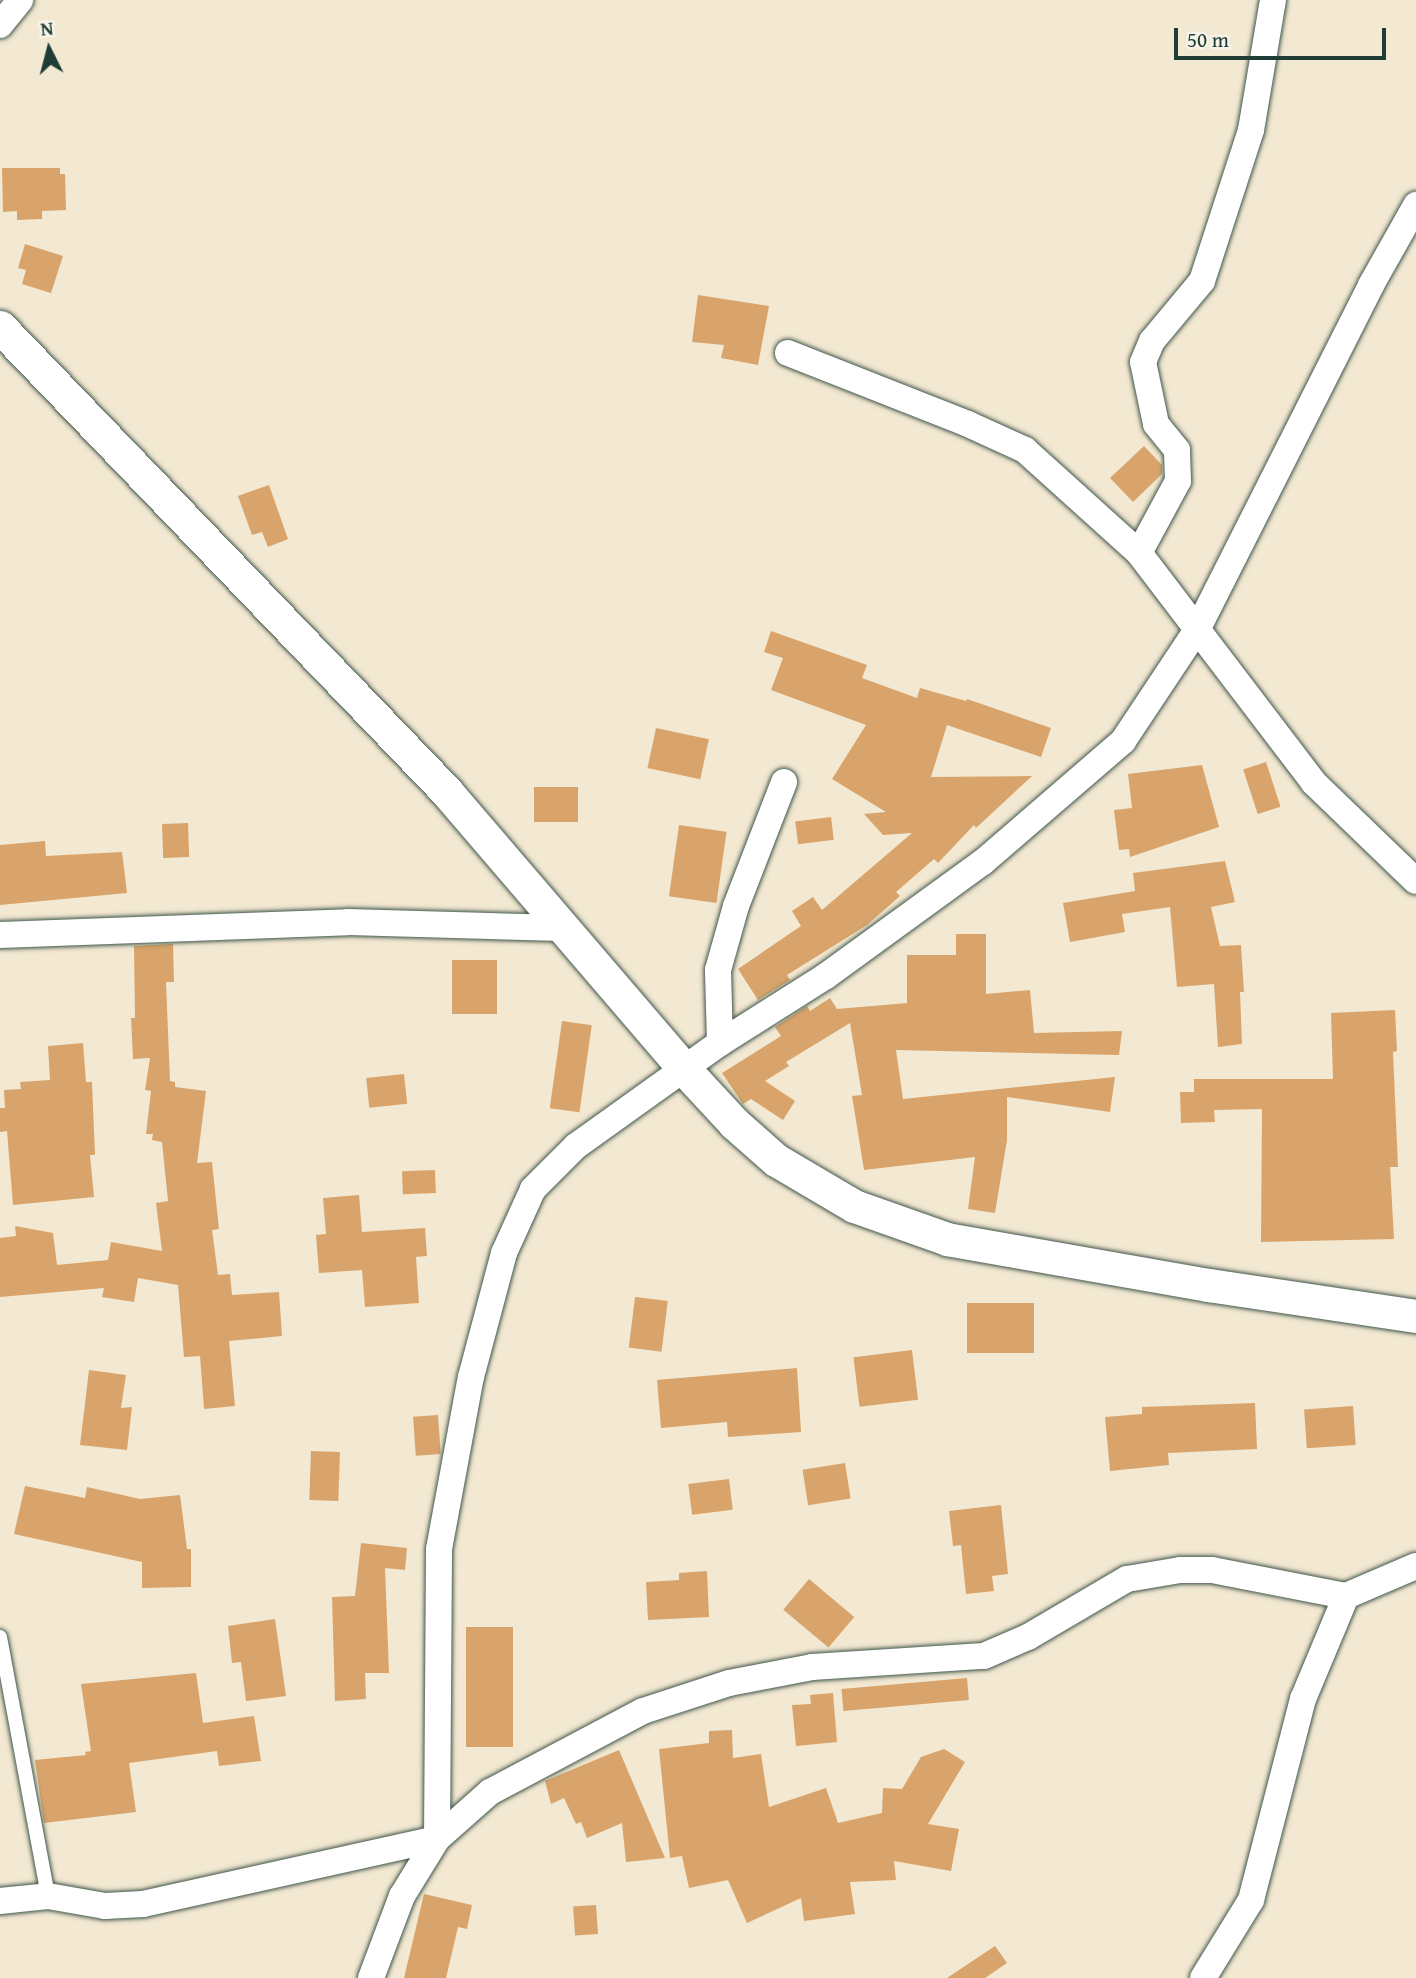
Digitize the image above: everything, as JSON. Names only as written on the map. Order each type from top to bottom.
[{"type":"street","points":[[0,25],[20,0]]},
{"type":"street","points":[[1139,553],[1178,481],[1177,450],[1156,424],[1143,362],[1152,341],[1202,281],[1251,130],[1273,0]]},
{"type":"street","points":[[437,1839],[439,1549],[471,1377],[504,1253],[533,1189],[576,1146],[720,1043],[826,976],[982,862],[1122,741],[1198,628],[1371,285],[1416,205]]},
{"type":"street","points":[[0,327],[446,790],[685,1070],[734,1123],[776,1160],[854,1206],[947,1238],[1209,1285],[1416,1316]]},
{"type":"street","points":[[788,353],[968,424],[1025,450],[1139,553],[1314,783],[1416,881]]},
{"type":"street","points":[[720,1043],[718,970],[736,906],[784,782]]},
{"type":"street","points":[[0,935],[348,922],[562,929]]},
{"type":"street","points":[[371,1978],[402,1896],[437,1839],[490,1792],[643,1711],[729,1683],[812,1667],[984,1656],[1028,1637],[1127,1579],[1180,1570],[1212,1570],[1346,1596],[1416,1566]]},
{"type":"street","points":[[1203,1978],[1251,1900],[1303,1699],[1346,1596]]},
{"type":"street","points":[[0,1901],[48,1896],[105,1906],[143,1905],[437,1839]]},
{"type":"lane","points":[[0,1637],[48,1896]]},
{"type":"building","points":[[2,168],[60,168],[60,174],[65,174],[66,210],[42,211],[42,219],[17,220],[17,211],[3,212]]},
{"type":"building","points":[[25,244],[63,256],[51,293],[22,284],[26,270],[18,268]]},
{"type":"building","points":[[698,295],[769,306],[758,365],[721,358],[724,345],[692,342]]},
{"type":"building","points":[[1144,446],[1162,465],[1162,474],[1133,502],[1110,478]]},
{"type":"building","points":[[269,485],[288,539],[268,547],[262,532],[252,535],[238,496]]},
{"type":"building","points":[[771,631],[867,665],[862,678],[917,698],[920,688],[966,701],[967,699],[1051,728],[1041,757],[947,725],[931,777],[1032,776],[976,828],[974,825],[938,863],[934,859],[896,892],[900,896],[867,925],[787,975],[790,980],[758,1000],[738,969],[801,926],[792,911],[813,897],[822,910],[912,833],[883,835],[864,814],[886,812],[832,779],[866,725],[771,690],[783,658],[764,652]]},
{"type":"building","points":[[656,728],[709,739],[700,779],[647,768]]},
{"type":"building","points":[[1266,762],[1281,807],[1258,814],[1243,769]]},
{"type":"building","points":[[1202,765],[1219,827],[1130,857],[1129,849],[1119,850],[1114,810],[1132,808],[1128,774]]},
{"type":"building","points":[[534,787],[578,787],[578,822],[534,822]]},
{"type":"building","points":[[831,817],[834,840],[798,844],[795,821]]},
{"type":"building","points":[[188,823],[189,857],[163,858],[162,824]]},
{"type":"building","points":[[679,825],[727,832],[717,903],[669,896]]},
{"type":"building","points":[[45,841],[46,856],[122,852],[127,893],[0,905],[0,845]]},
{"type":"building","points":[[1225,861],[1235,902],[1211,907],[1220,946],[1241,945],[1244,992],[1240,992],[1242,1044],[1218,1047],[1214,984],[1177,987],[1170,907],[1122,914],[1125,932],[1070,942],[1063,903],[1135,891],[1133,873]]},
{"type":"building","points":[[956,934],[986,934],[986,994],[1030,990],[1034,1033],[1122,1031],[1119,1055],[896,1050],[903,1099],[1115,1077],[1110,1112],[1007,1097],[1007,1140],[995,1213],[968,1209],[975,1157],[864,1170],[852,1096],[862,1095],[850,1023],[786,1062],[789,1066],[765,1081],[795,1101],[783,1120],[751,1099],[743,1104],[722,1073],[781,1036],[775,1027],[807,1006],[810,1011],[830,998],[837,1009],[907,1003],[907,955],[956,955]]},
{"type":"building","points":[[173,944],[174,982],[166,982],[170,1081],[175,1082],[175,1087],[206,1091],[197,1163],[212,1162],[219,1229],[212,1230],[218,1275],[230,1274],[232,1295],[279,1292],[282,1336],[229,1341],[235,1406],[204,1409],[200,1356],[184,1357],[178,1285],[138,1278],[134,1302],[102,1297],[104,1288],[0,1297],[0,1238],[16,1236],[15,1226],[53,1233],[57,1265],[108,1260],[111,1242],[162,1251],[156,1203],[168,1201],[162,1142],[152,1140],[153,1134],[146,1134],[151,1091],[145,1090],[150,1058],[133,1059],[131,1018],[135,1018],[134,946]]},
{"type":"building","points":[[452,960],[497,960],[497,1014],[452,1014]]},
{"type":"building","points":[[1395,1010],[1397,1051],[1393,1052],[1398,1167],[1390,1167],[1394,1239],[1261,1242],[1262,1109],[1214,1110],[1215,1122],[1181,1123],[1180,1092],[1194,1092],[1194,1079],[1333,1079],[1331,1013]]},
{"type":"building","points":[[562,1021],[592,1025],[579,1112],[550,1108]]},
{"type":"building","points":[[83,1043],[86,1082],[92,1082],[95,1155],[90,1155],[94,1197],[13,1205],[7,1131],[0,1132],[0,1108],[5,1108],[4,1090],[21,1089],[20,1082],[50,1080],[48,1046]]},
{"type":"building","points":[[404,1074],[407,1104],[369,1108],[366,1078]]},
{"type":"building","points":[[435,1170],[436,1193],[403,1194],[402,1171]]},
{"type":"building","points":[[359,1195],[362,1232],[425,1228],[427,1256],[416,1257],[419,1303],[365,1307],[362,1270],[319,1273],[316,1235],[326,1234],[323,1198]]},
{"type":"building","points":[[635,1297],[668,1301],[662,1352],[629,1348]]},
{"type":"building","points":[[967,1303],[1034,1303],[1034,1353],[967,1353]]},
{"type":"building","points":[[912,1350],[918,1400],[860,1407],[853,1357]]},
{"type":"building","points":[[797,1368],[801,1432],[728,1437],[727,1422],[661,1428],[657,1380]]},
{"type":"building","points":[[89,1370],[126,1375],[121,1408],[132,1407],[127,1450],[80,1445]]},
{"type":"building","points":[[1255,1403],[1257,1449],[1168,1453],[1169,1465],[1110,1471],[1105,1417],[1142,1414],[1142,1407]]},
{"type":"building","points":[[1353,1406],[1356,1445],[1307,1448],[1304,1409]]},
{"type":"building","points":[[438,1415],[441,1454],[416,1456],[413,1417]]},
{"type":"building","points":[[311,1451],[340,1452],[338,1501],[309,1500]]},
{"type":"building","points":[[845,1463],[851,1499],[808,1505],[803,1470]]},
{"type":"building","points":[[729,1479],[733,1510],[692,1515],[688,1484]]},
{"type":"building","points":[[25,1486],[85,1498],[87,1487],[140,1499],[180,1495],[187,1549],[191,1549],[191,1587],[142,1588],[142,1562],[14,1534]]},
{"type":"building","points":[[1001,1505],[1008,1574],[992,1576],[994,1591],[966,1594],[961,1545],[953,1546],[949,1511]]},
{"type":"building","points":[[361,1543],[407,1548],[405,1570],[385,1568],[389,1673],[365,1673],[366,1699],[335,1701],[332,1597],[355,1596]]},
{"type":"building","points":[[707,1571],[709,1617],[648,1620],[646,1582],[679,1580],[679,1573]]},
{"type":"building","points":[[809,1579],[854,1617],[828,1648],[783,1610]]},
{"type":"building","points":[[275,1619],[286,1696],[246,1701],[241,1662],[232,1663],[228,1626]]},
{"type":"building","points":[[466,1627],[513,1627],[513,1747],[466,1747]]},
{"type":"building","points":[[196,1673],[203,1723],[254,1716],[261,1761],[219,1766],[217,1751],[129,1763],[136,1812],[44,1823],[35,1760],[86,1755],[85,1752],[91,1751],[81,1684]]},
{"type":"building","points":[[967,1678],[969,1700],[843,1711],[841,1689]]},
{"type":"building","points":[[833,1693],[837,1742],[796,1746],[792,1705],[811,1704],[810,1695]]},
{"type":"building","points":[[732,1730],[733,1758],[761,1754],[769,1807],[826,1788],[838,1823],[882,1813],[883,1788],[902,1789],[921,1757],[944,1749],[965,1762],[928,1824],[959,1829],[951,1871],[894,1861],[896,1880],[850,1882],[855,1914],[804,1921],[801,1898],[747,1923],[728,1880],[689,1888],[682,1856],[670,1858],[659,1749],[709,1743],[709,1731]]},
{"type":"building","points":[[619,1750],[665,1858],[626,1862],[622,1823],[587,1838],[581,1822],[576,1824],[564,1798],[551,1804],[545,1781]]},
{"type":"building","points":[[424,1894],[472,1905],[467,1929],[458,1927],[446,1978],[404,1978]]},
{"type":"building","points":[[596,1905],[598,1934],[575,1936],[573,1907]]},
{"type":"building","points":[[995,1946],[1007,1963],[985,1978],[947,1978]]}]
